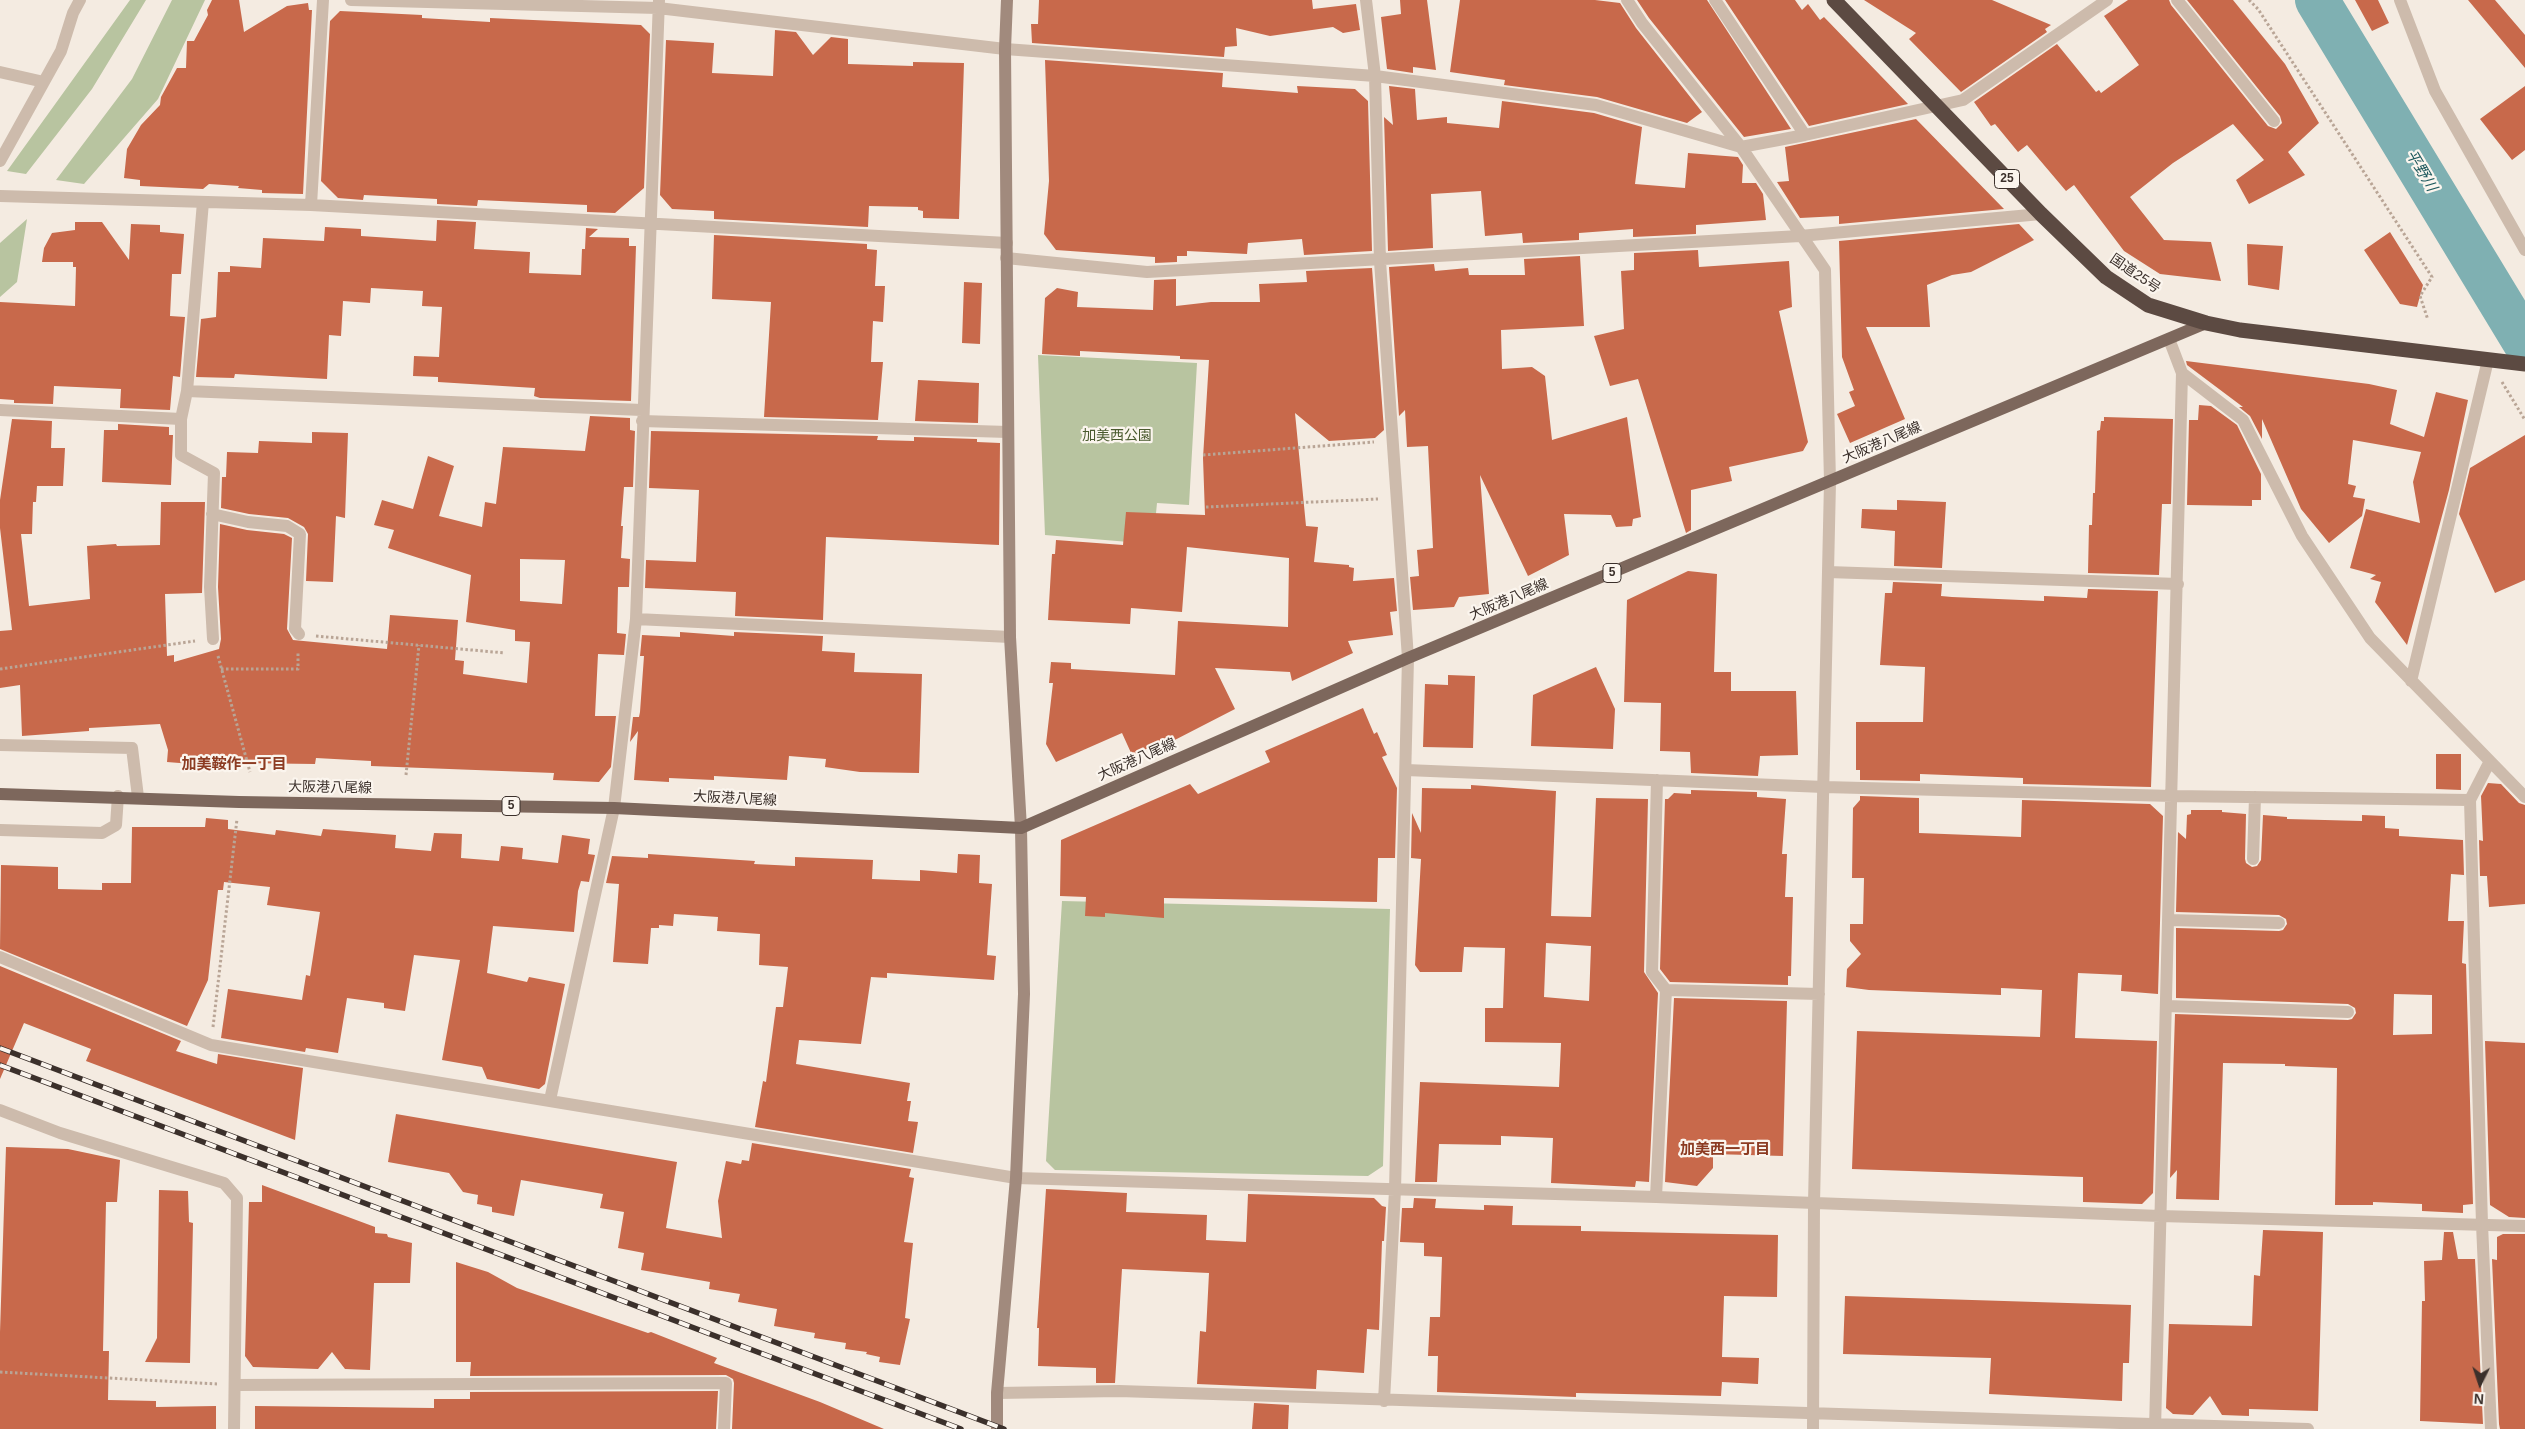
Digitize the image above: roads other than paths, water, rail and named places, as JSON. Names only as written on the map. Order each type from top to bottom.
[{"type":"highway","name":"国道25号","points":[[1834,0],[2041,214],[2106,277],[2148,305],[2206,323],[2249,331],[2525,364]]},
{"type":"main road","name":"大阪港八尾線","points":[[0,794],[118,796],[240,802],[614,808],[1021,828],[1408,658],[2206,323]]},
{"type":"street","points":[[0,161],[61,51],[73,13],[80,0]]},
{"type":"street","points":[[311,205],[322,0]]},
{"type":"street","points":[[351,0],[659,4],[1005,49],[1375,76],[1596,105],[1741,147],[1938,107],[1962,100],[2107,0]]},
{"type":"street","points":[[997,1429],[997,1393],[1016,1178],[1024,994],[1021,828],[1010,637],[1006,258],[1006,0]]},
{"type":"street","points":[[1366,0],[1375,76],[1380,261],[1408,658],[1406,770],[1398,971],[1395,1190],[1384,1401]]},
{"type":"street","points":[[1627,0],[1642,23],[1741,147],[1825,270],[1830,482],[1814,1203],[1813,1429]]},
{"type":"street","points":[[1714,0],[1805,135]]},
{"type":"street","points":[[2177,0],[2274,121]]},
{"type":"street","points":[[2400,0],[2434,91],[2525,250]]},
{"type":"street","points":[[550,1100],[614,808],[636,619],[642,415],[652,222],[659,4]]},
{"type":"street","points":[[0,72],[44,82]]},
{"type":"street","points":[[0,196],[311,205],[652,222],[1007,243]]},
{"type":"street","points":[[203,202],[187,391],[180,419],[181,455],[214,473],[210,587],[213,638]]},
{"type":"street","points":[[1006,258],[1147,272],[1380,261],[1800,236],[2041,214]]},
{"type":"street","points":[[2156,1427],[2182,372],[2168,338]]},
{"type":"street","points":[[2412,681],[2488,360]]},
{"type":"street","points":[[2182,372],[2244,420],[2302,536],[2370,638],[2525,797]]},
{"type":"street","points":[[187,391],[1008,432]]},
{"type":"street","points":[[0,410],[180,419]]},
{"type":"street","points":[[212,514],[248,522],[287,526],[300,534],[295,629],[299,634]]},
{"type":"street","points":[[1828,572],[2178,584]]},
{"type":"street","points":[[636,619],[1010,637]]},
{"type":"street","points":[[0,745],[132,748],[138,797]]},
{"type":"street","points":[[2490,761],[2470,800],[2490,1429]]},
{"type":"street","points":[[1406,770],[1824,787],[2173,796],[2470,800]]},
{"type":"street","points":[[1656,1197],[1666,990],[1652,972],[1657,780]]},
{"type":"street","points":[[0,830],[102,833],[116,825],[118,796]]},
{"type":"street","points":[[2253,859],[2255,797]]},
{"type":"street","points":[[2169,920],[2278,923]]},
{"type":"street","points":[[0,957],[211,1045],[1016,1178],[1656,1197],[2160,1216],[2525,1226]]},
{"type":"street","points":[[1666,990],[1819,994]]},
{"type":"street","points":[[2166,1006],[2348,1012]]},
{"type":"street","points":[[0,1110],[60,1133],[224,1184],[237,1198],[234,1429]]},
{"type":"street","points":[[235,1385],[726,1383],[724,1429]]},
{"type":"street","points":[[997,1393],[1119,1391],[1384,1401],[1813,1413],[1954,1423],[2308,1429]]},
{"type":"waterway","name":"平野川","points":[[2317,0],[2525,343]]},
{"type":"railway","points":[[0,1048],[1004,1429]]},
{"type":"railway","points":[[0,1065],[961,1429]]},
{"type":"district","name":"加美鞍作一丁目","points":[[234,765]]},
{"type":"district","name":"加美西一丁目","points":[[1725,1150]]},
{"type":"park label","name":"加美西公園","points":[[1117,436]]}]
